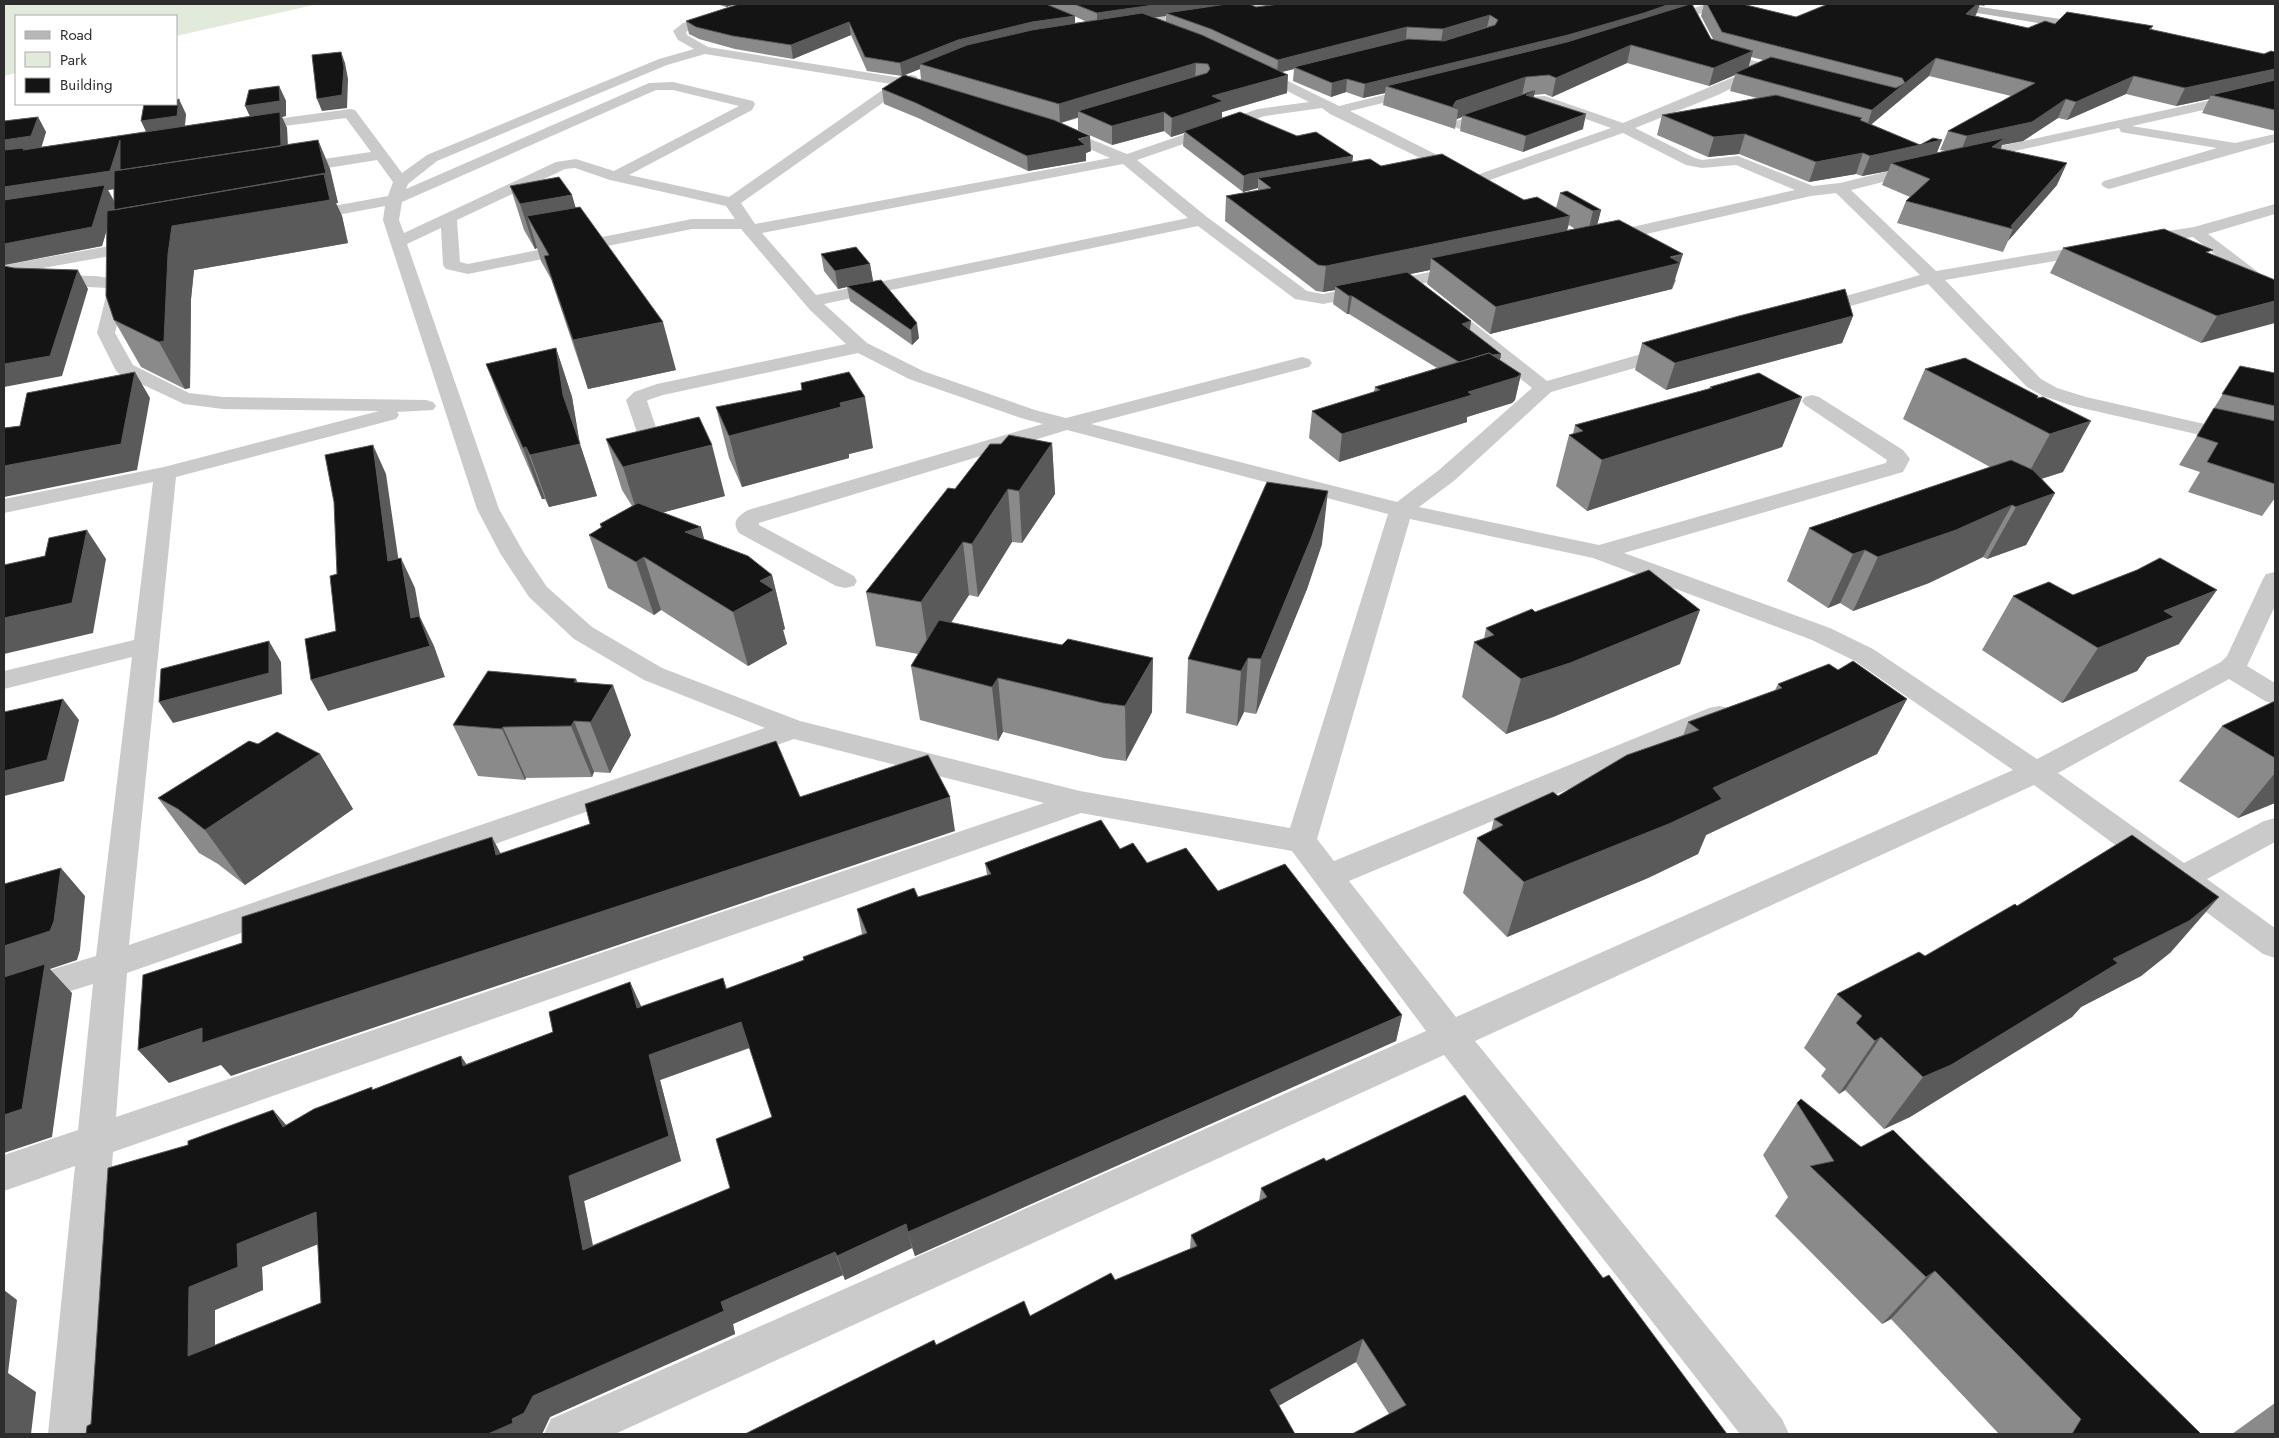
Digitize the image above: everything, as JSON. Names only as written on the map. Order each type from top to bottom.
[{"type":"street","points":[[751,4],[682,28],[679,31],[682,37],[705,50],[914,81],[936,81]]},
{"type":"street","points":[[1682,31],[1650,30],[1694,19],[1716,4]]},
{"type":"street","points":[[1940,4],[2108,30]]},
{"type":"street","points":[[1279,7],[1163,31],[1114,33],[1142,24],[1279,7]]},
{"type":"street","points":[[1142,24],[1163,31]]},
{"type":"street","points":[[1476,180],[1624,128],[1770,69],[1714,54],[1708,45]]},
{"type":"street","points":[[705,50],[663,62],[432,158],[398,191],[391,220],[488,509],[512,553],[538,592],[583,633],[653,674],[793,729],[1080,802],[1301,841],[1450,1036],[1767,1434]]},
{"type":"street","points":[[1239,62],[1493,190]]},
{"type":"street","points":[[1276,79],[1294,74]]},
{"type":"street","points":[[914,81],[948,96]]},
{"type":"street","points":[[741,216],[914,81]]},
{"type":"street","points":[[287,219],[398,191],[654,86],[673,86],[748,104],[747,108],[615,177]]},
{"type":"street","points":[[449,218],[452,265],[468,269],[692,224],[1126,159],[1263,112],[1328,107],[1429,88]]},
{"type":"street","points":[[1955,160],[2114,127],[2275,90]]},
{"type":"street","points":[[1713,92],[1731,98]]},
{"type":"street","points":[[1459,125],[1538,98],[1624,128],[1691,162],[1702,164],[1738,160],[1811,190]]},
{"type":"street","points":[[237,129],[350,113],[382,155],[398,191]]},
{"type":"street","points":[[1039,124],[1060,130],[1126,159],[1201,220],[1301,295],[1323,299],[1478,267]]},
{"type":"street","points":[[1060,130],[1079,124]]},
{"type":"street","points":[[2114,127],[2275,154]]},
{"type":"street","points":[[2109,184],[2275,138]]},
{"type":"street","points":[[276,171],[382,155]]},
{"type":"street","points":[[1412,167],[1440,162]]},
{"type":"street","points":[[398,242],[568,164],[580,164],[615,177],[741,216],[812,300],[860,347],[916,374],[1028,414],[1066,424],[1401,510],[1600,552],[1821,634],[1864,655],[2036,772],[2275,945]]},
{"type":"street","points":[[1585,244],[1811,190],[1840,188],[1936,165]]},
{"type":"street","points":[[1840,188],[1932,277],[2034,383],[2050,392],[2080,402],[2275,446]]},
{"type":"street","points":[[1790,318],[1932,277],[2196,232],[2275,209]]},
{"type":"street","points":[[812,300],[1201,220]]},
{"type":"street","points":[[2196,232],[2275,294]]},
{"type":"street","points":[[9,269],[160,242]]},
{"type":"street","points":[[9,269],[16,277],[26,280],[96,281],[116,284],[117,289],[106,333],[126,368],[184,398],[223,404],[426,406]]},
{"type":"street","points":[[1410,282],[1544,388]]},
{"type":"street","points":[[1301,841],[1401,510],[1447,476],[1544,388],[1695,345]]},
{"type":"street","points":[[652,448],[636,400],[641,396],[667,388],[860,347]]},
{"type":"street","points":[[845,581],[747,528],[746,520],[756,515],[1066,424],[1302,362]]},
{"type":"street","points":[[4,506],[165,473],[451,400]]},
{"type":"street","points":[[1600,552],[1895,467],[1898,464],[1899,460],[1895,455],[1812,402]]},
{"type":"street","points":[[70,1434],[111,964],[165,473]]},
{"type":"street","points":[[566,1434],[2036,772],[2230,668],[2238,660],[2275,578]]},
{"type":"street","points":[[4,680],[146,646]]},
{"type":"street","points":[[1836,666],[1864,655]]},
{"type":"street","points":[[2230,668],[2275,695]]},
{"type":"street","points":[[1329,876],[1744,704]]},
{"type":"street","points":[[4,998],[111,964],[793,729]]},
{"type":"street","points":[[4,1173],[1080,802]]},
{"type":"street","points":[[2182,878],[2275,830]]},
{"type":"green space","points":[[4,4],[318,4],[178,36],[178,15],[15,15],[15,73],[4,76]]},
{"type":"building","points":[[739,4],[1046,4],[1075,16],[1032,22],[958,40],[900,63],[865,57],[849,22],[791,45],[733,36],[696,27],[686,21]]},
{"type":"building","points":[[1074,4],[1161,4],[1097,13]]},
{"type":"building","points":[[1227,4],[1249,4],[1256,7],[1279,4],[1670,4],[1568,35],[1365,84],[1347,79],[1332,83],[1294,67],[1408,39],[1444,41],[1495,25],[1498,20],[1490,15],[1443,29],[1407,27],[1278,60],[1211,29],[1166,13]]},
{"type":"building","points":[[1692,4],[1711,39],[1753,51],[1714,68],[1631,45],[1556,78],[1549,75],[1526,77],[1456,101],[1453,106],[1458,109],[1386,86],[1567,42]]},
{"type":"building","points":[[1707,4],[1742,4],[1796,17],[1828,4],[1977,4],[1966,14],[2028,28],[2045,21],[2055,24],[2067,12],[2153,26],[2149,29],[2264,54],[2271,51],[2275,52],[2275,69],[2185,88],[2134,76],[2076,102],[2066,99],[2032,122],[1967,136],[1948,131],[2035,83],[1936,58],[1872,110],[1735,73],[1771,57],[1896,88],[1905,83],[1902,78],[1722,32]]},
{"type":"building","points":[[1142,13],[1202,35],[1288,75],[1212,96],[1223,101],[1172,118],[1164,112],[1112,126],[1078,111],[1207,73],[1210,69],[1208,64],[1196,63],[1059,104],[920,64],[967,45],[1032,30]]},
{"type":"building","points":[[341,52],[344,67],[342,95],[317,99],[312,55]]},
{"type":"building","points":[[904,75],[1054,120],[1090,136],[1078,139],[1085,145],[1027,156],[916,103],[882,89]]},
{"type":"building","points":[[2275,80],[2275,110],[2211,95]]},
{"type":"building","points":[[279,86],[280,101],[245,106],[249,90]]},
{"type":"building","points":[[1535,91],[1526,95],[1586,114],[1526,136],[1463,115]]},
{"type":"building","points":[[1776,95],[1862,118],[1860,120],[1920,145],[1870,156],[1863,153],[1816,162],[1745,134],[1714,137],[1662,115]]},
{"type":"building","points":[[179,99],[177,116],[141,121],[144,105],[178,105]]},
{"type":"building","points":[[280,112],[281,146],[120,170],[120,140],[110,171],[4,187],[4,150],[24,148],[23,150]]},
{"type":"building","points":[[1240,112],[1297,136],[1316,132],[1353,156],[1244,176],[1184,131]]},
{"type":"building","points":[[38,117],[31,136],[4,140],[4,121]]},
{"type":"building","points":[[1933,138],[1942,140],[1920,145]]},
{"type":"building","points":[[2005,138],[1992,147],[2067,163],[2011,226],[2013,229],[1906,201],[1930,179],[1891,163]]},
{"type":"building","points":[[318,140],[326,173],[114,210],[114,171]]},
{"type":"building","points":[[1442,154],[1524,200],[1537,197],[1570,216],[1326,266],[1318,265],[1226,196],[1271,188],[1258,178],[1370,159],[1381,166]]},
{"type":"building","points":[[324,174],[330,200],[172,226],[168,254],[164,341],[159,342],[114,320],[106,296],[107,211]]},
{"type":"building","points":[[559,177],[572,195],[520,204],[510,186]]},
{"type":"building","points":[[105,185],[92,227],[4,244],[4,200]]},
{"type":"building","points":[[1567,191],[1601,210],[1593,211],[1560,193]]},
{"type":"building","points":[[580,207],[663,322],[573,340],[544,256],[549,255],[527,216]]},
{"type":"building","points":[[1619,220],[1683,254],[1670,257],[1680,263],[1496,307],[1431,258]]},
{"type":"building","points":[[2164,229],[2213,250],[2206,252],[2275,280],[2275,301],[2217,316],[2063,248]]},
{"type":"building","points":[[856,247],[870,264],[835,271],[821,254]]},
{"type":"building","points":[[4,266],[78,270],[50,356],[4,364]]},
{"type":"building","points":[[1407,272],[1471,321],[1462,324],[1501,354],[1493,355],[1489,353],[1459,362],[1335,286]]},
{"type":"building","points":[[881,280],[917,323],[911,330],[847,286]]},
{"type":"building","points":[[1845,289],[1853,316],[1675,363],[1642,343],[1739,316]]},
{"type":"building","points":[[556,348],[563,395],[580,444],[530,455],[526,447],[523,448],[486,364]]},
{"type":"building","points":[[1489,353],[1521,374],[1517,377],[1468,392],[1472,395],[1342,434],[1312,411],[1380,390],[1375,387]]},
{"type":"building","points":[[1965,358],[2038,396],[2037,398],[2043,397],[2091,421],[2050,434],[1925,369]]},
{"type":"building","points":[[2240,366],[2275,373],[2275,406],[2222,394]]},
{"type":"building","points":[[135,372],[121,444],[4,466],[4,428],[20,426],[27,393]]},
{"type":"building","points":[[849,372],[865,397],[840,403],[841,407],[729,436],[716,407],[802,390],[801,383]]},
{"type":"building","points":[[1759,373],[1802,397],[1602,460],[1569,435],[1583,431],[1575,425],[1712,388],[1710,387]]},
{"type":"building","points":[[2214,408],[2275,421],[2275,484],[2207,462],[2218,443],[2197,436]]},
{"type":"building","points":[[699,417],[712,445],[623,467],[606,439]]},
{"type":"building","points":[[1009,435],[1052,443],[1019,491],[1008,489],[972,544],[963,542],[921,602],[866,592],[948,488],[955,489],[990,444],[1001,444]]},
{"type":"building","points":[[373,445],[388,561],[401,558],[411,618],[419,616],[430,646],[311,680],[305,639],[336,631],[330,576],[337,574],[334,502],[325,455]]},
{"type":"building","points":[[2011,460],[2033,470],[2055,493],[2016,507],[2012,505],[1956,530],[1878,557],[1865,550],[1853,554],[1809,528]]},
{"type":"building","points":[[1267,482],[1328,491],[1312,536],[1261,659],[1248,658],[1241,671],[1188,659]]},
{"type":"building","points":[[638,503],[701,527],[685,532],[748,556],[772,575],[760,581],[774,590],[733,612],[644,557],[636,562],[589,535],[602,527],[600,524]]},
{"type":"building","points":[[87,530],[72,603],[4,618],[4,565],[45,556],[49,538]]},
{"type":"building","points":[[2160,558],[2217,590],[2164,611],[2174,617],[2098,648],[2013,596],[2049,582],[2073,595],[2137,570]]},
{"type":"building","points":[[1649,570],[1700,610],[1570,663],[1521,679],[1474,642],[1494,635],[1486,628],[1532,609],[1535,612]]},
{"type":"building","points":[[939,620],[1062,645],[1068,639],[1153,658],[1125,706],[1103,703],[998,678],[992,687],[911,666]]},
{"type":"building","points":[[269,641],[269,673],[159,702],[161,669]]},
{"type":"building","points":[[1853,661],[1907,699],[1713,788],[1722,799],[1671,823],[1524,882],[1477,838],[1503,825],[1494,819],[1553,792],[1558,796],[1627,755],[1699,730],[1688,722],[1782,688],[1778,684],[1829,664],[1838,670]]},
{"type":"building","points":[[488,671],[576,679],[574,682],[613,685],[591,722],[574,721],[571,726],[503,727],[502,729],[453,725]]},
{"type":"building","points":[[63,699],[47,760],[4,771],[4,712]]},
{"type":"building","points":[[2275,701],[2275,758],[2222,726]]},
{"type":"building","points":[[277,732],[320,754],[205,830],[178,809],[158,798],[249,741],[258,744]]},
{"type":"building","points":[[776,741],[800,797],[928,755],[950,797],[202,1043],[202,1028],[138,1050],[143,975],[242,943],[242,917],[492,837],[496,855],[590,824],[585,804]]},
{"type":"building","points":[[1101,820],[1120,849],[1133,843],[1147,863],[1186,848],[1218,891],[1285,864],[1402,1015],[908,1232],[906,1224],[837,1256],[835,1252],[721,1302],[724,1311],[533,1396],[524,1413],[512,1419],[513,1423],[488,1434],[86,1434],[87,1426],[91,1424],[108,1168],[188,1145],[188,1141],[273,1110],[283,1127],[314,1109],[372,1087],[372,1090],[461,1056],[463,1066],[553,1032],[549,1012],[630,982],[637,1008],[723,978],[726,989],[804,960],[803,957],[867,933],[857,909],[914,888],[918,897],[991,874],[985,863]],"holes":[[[741,1022],[772,1117],[716,1139],[730,1188],[583,1250],[569,1176],[669,1136],[649,1055]],[[316,1212],[321,1303],[188,1356],[189,1287],[238,1267],[237,1244]]]},
{"type":"building","points":[[2132,835],[2219,897],[2189,921],[2113,959],[2118,963],[1951,1065],[1923,1077],[1881,1037],[1875,1041],[1856,1023],[1862,1016],[1837,994],[1919,952],[1925,956],[2015,904],[2017,906]]},
{"type":"building","points":[[61,868],[54,921],[50,931],[4,946],[4,884]]},
{"type":"building","points":[[45,964],[22,1109],[4,1115],[4,977]]},
{"type":"building","points":[[1465,1095],[1603,1278],[1609,1275],[1727,1434],[1352,1434],[1406,1405],[1363,1339],[1270,1390],[1295,1434],[745,1434],[934,1340],[936,1345],[1024,1301],[1030,1316],[1111,1273],[1115,1280],[1197,1246],[1191,1235],[1267,1197],[1261,1188],[1324,1158],[1326,1161]]},
{"type":"building","points":[[1801,1099],[1861,1147],[1893,1130],[2201,1434],[2072,1434],[2081,1419],[1935,1271],[1926,1277],[1810,1166],[1834,1161],[1797,1103]]}]
